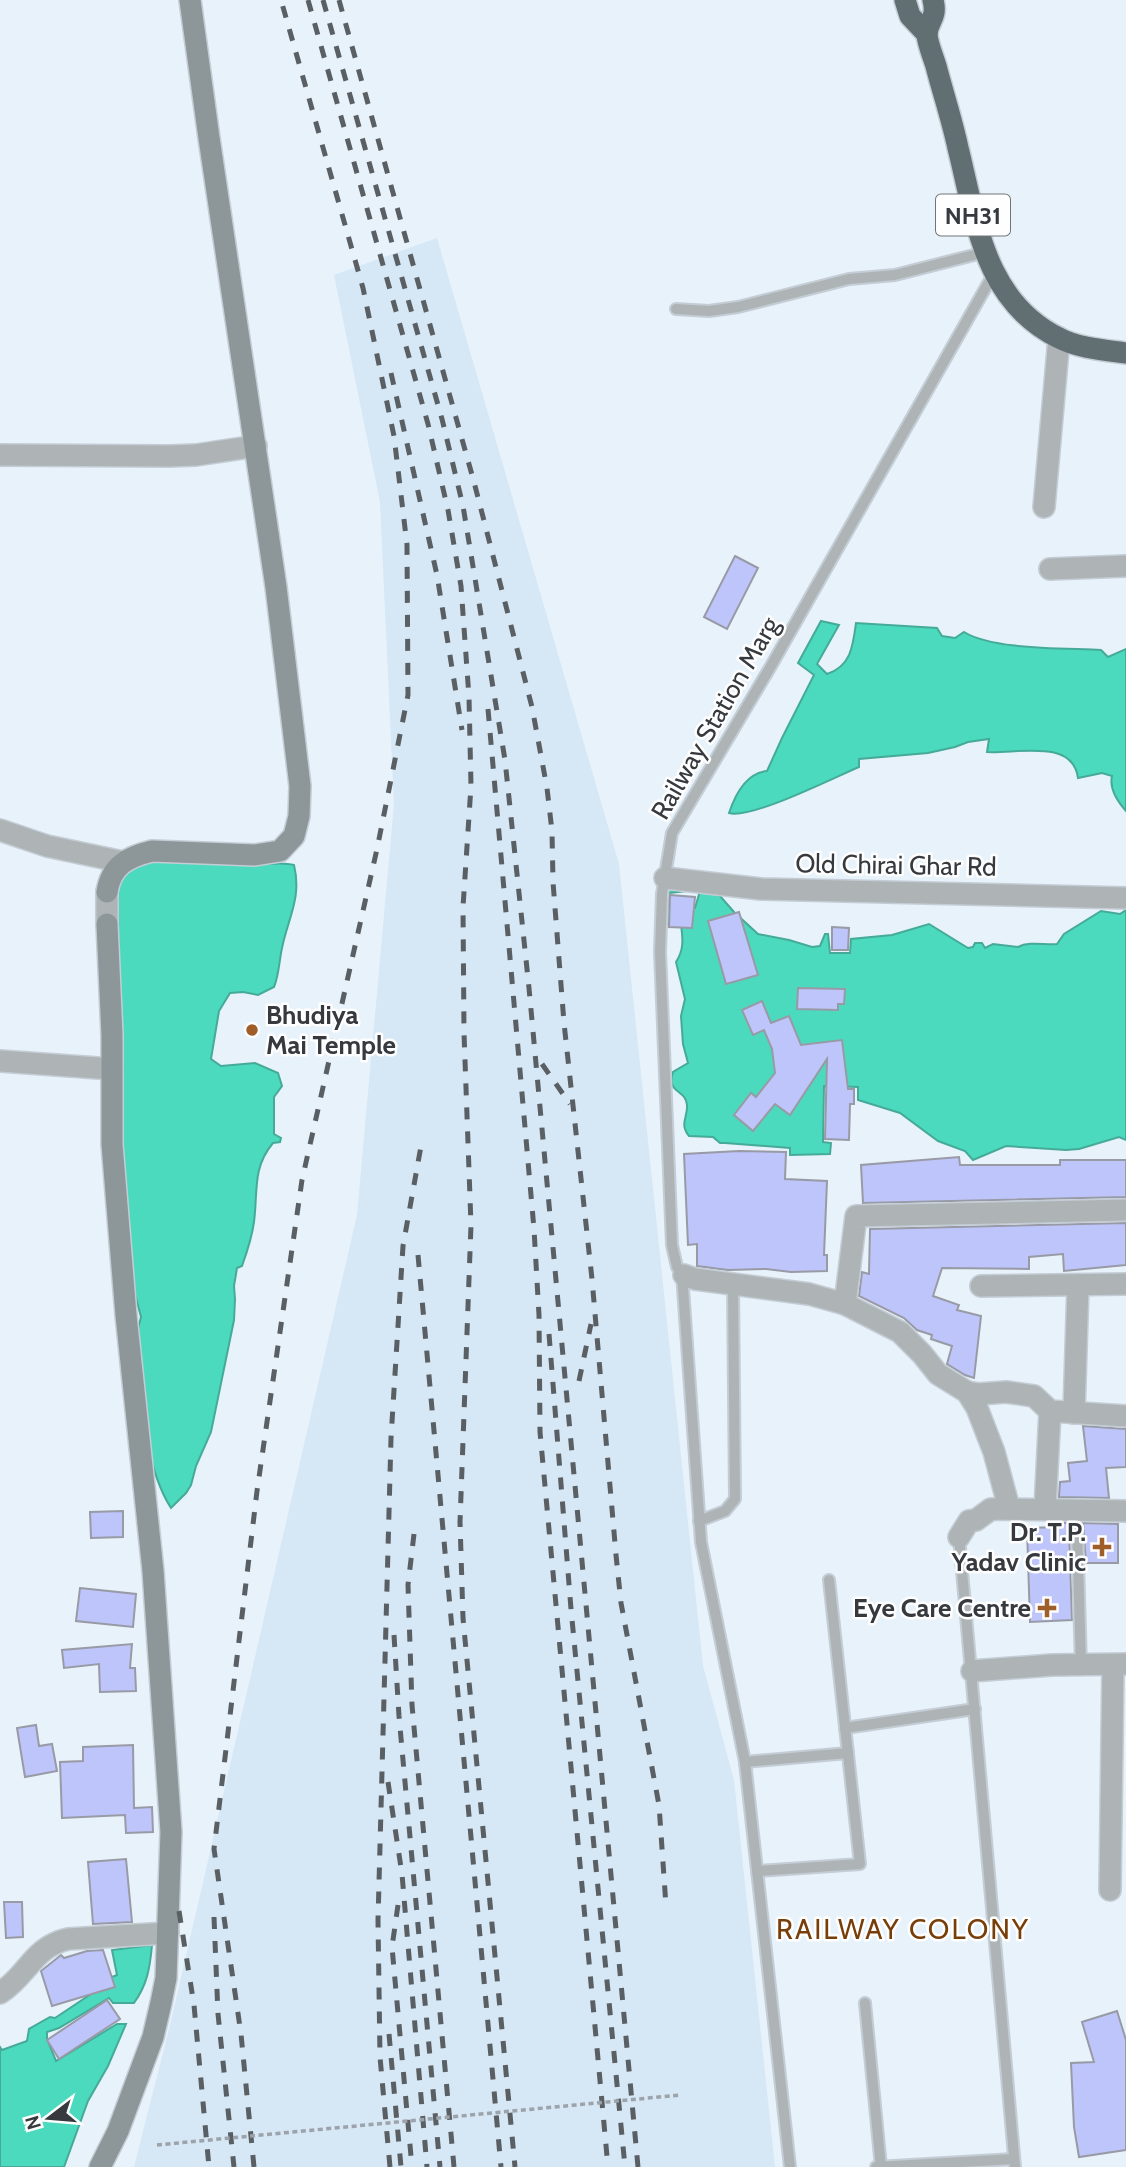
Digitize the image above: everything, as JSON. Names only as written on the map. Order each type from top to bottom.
[{"type":"highway","name":"NH31","points":[[905,0],[910,16],[927,34],[959,148],[976,227],[994,274],[1009,298],[1033,320],[1059,338],[1126,353]]},
{"type":"highway","name":"NH31","points":[[927,34],[936,12],[933,0]]},
{"type":"street","points":[[100,2167],[118,2131],[153,2037],[166,1978],[171,1832],[153,1571],[121,1262],[112,1144],[107,892],[113,870],[137,855],[152,851],[268,854],[280,851],[294,836],[299,816],[300,786],[276,587],[190,0]]},
{"type":"street","points":[[1044,507],[1059,338]]},
{"type":"street","points":[[0,455],[169,456],[256,446]]},
{"type":"street","points":[[1050,569],[1126,566]]},
{"type":"street","points":[[0,830],[47,846],[123,862]]},
{"type":"street","name":"Old Chirai Ghar Rd","points":[[666,878],[761,889],[1126,898]]},
{"type":"street","points":[[0,1061],[112,1069]]},
{"type":"street","points":[[845,1304],[856,1216],[1126,1210]]},
{"type":"street","points":[[683,1274],[695,1279],[809,1294],[845,1304],[900,1332],[938,1374],[967,1392],[1006,1392],[1034,1396],[1049,1410],[1126,1416]]},
{"type":"street","points":[[981,1286],[1126,1284]]},
{"type":"street","points":[[1074,1413],[1078,1285]]},
{"type":"street","points":[[967,1392],[977,1408],[994,1452],[1009,1508]]},
{"type":"street","points":[[1045,1508],[1049,1410]]},
{"type":"street","points":[[959,1537],[970,1521],[976,1520],[991,1509],[1126,1511]]},
{"type":"street","points":[[972,1671],[1052,1665],[1120,1665],[1110,1890]]},
{"type":"street","points":[[0,1993],[18,1978],[37,1953],[55,1942],[168,1933]]},
{"type":"lane","points":[[676,309],[709,311],[738,307],[849,279],[908,273],[986,252]]},
{"type":"lane","name":"Railway Station Marg","points":[[790,2167],[745,1762],[699,1521],[683,1274],[674,1258],[672,1245],[660,914],[672,833],[771,666],[994,274]]},
{"type":"lane","points":[[699,1521],[725,1511],[735,1499],[733,1284]]},
{"type":"lane","points":[[1077,1528],[1081,1666]]},
{"type":"lane","points":[[865,2003],[879,2167],[1015,2163],[959,1537]]},
{"type":"lane","points":[[757,1871],[860,1864],[829,1580]]},
{"type":"lane","points":[[845,1728],[975,1709]]},
{"type":"lane","points":[[745,1762],[848,1753]]},
{"type":"path","points":[[157,2145],[680,2095]]},
{"type":"shaded area","points":[[437,238],[619,864],[703,1666],[734,1780],[775,2167],[134,2167],[171,2021],[357,1215],[394,804],[380,502],[334,275]]},
{"type":"shaded area","points":[[821,621],[839,625],[817,664],[827,674],[846,660],[852,647],[856,623],[937,628],[942,636],[955,638],[964,632],[977,638],[1011,645],[1101,650],[1108,657],[1126,649],[1126,811],[1113,790],[1112,776],[1102,773],[1078,778],[1074,765],[1066,757],[1055,753],[987,752],[989,739],[928,753],[859,759],[859,767],[793,796],[755,810],[729,813],[738,792],[747,780],[767,771],[814,675],[798,663]]},
{"type":"shaded area","points":[[141,860],[252,865],[281,863],[294,865],[296,877],[293,908],[274,987],[258,995],[230,993],[219,1011],[211,1059],[221,1066],[255,1063],[278,1073],[282,1086],[274,1097],[274,1134],[281,1138],[280,1142],[273,1143],[266,1152],[259,1171],[253,1228],[242,1266],[237,1268],[234,1320],[211,1432],[191,1485],[171,1508],[153,1468],[148,1445],[138,1329],[141,1317],[132,1283],[122,1153],[112,887]]},
{"type":"shaded area","points":[[665,887],[687,891],[669,893],[668,906],[695,908],[700,891],[714,889],[758,934],[812,947],[820,946],[825,934],[828,934],[830,953],[850,953],[851,939],[892,935],[929,924],[968,948],[975,943],[982,943],[985,948],[993,944],[1018,947],[1057,944],[1064,934],[1101,911],[1120,914],[1126,910],[1126,1140],[1119,1137],[1079,1149],[1066,1150],[1006,1146],[973,1160],[965,1151],[938,1141],[900,1113],[858,1100],[858,1087],[824,1086],[823,1142],[831,1143],[830,1154],[790,1155],[790,1148],[720,1143],[713,1137],[689,1136],[684,1124],[686,1100],[672,1084],[673,1072],[688,1063],[683,1044],[681,1016],[685,999],[676,962],[682,949],[682,935],[681,925],[663,925]]},
{"type":"shaded area","points":[[152,1945],[147,1976],[134,2003],[113,2003],[109,1998],[59,2028],[47,2032],[56,2061],[117,2024],[126,2024],[108,2066],[88,2101],[64,2167],[0,2167],[0,2047],[2,2050],[27,2041],[29,2029],[50,2017],[55,2018],[117,1975],[112,1950]]},
{"type":"building","points":[[735,556],[758,568],[727,629],[704,617]]},
{"type":"building","points":[[670,895],[695,897],[692,928],[669,927]]},
{"type":"building","points":[[739,912],[758,975],[726,984],[708,921]]},
{"type":"building","points":[[832,927],[849,928],[848,950],[832,950]]},
{"type":"building","points":[[798,988],[845,989],[844,1004],[838,1004],[838,1010],[797,1009]]},
{"type":"building","points":[[762,1001],[771,1023],[789,1016],[801,1045],[842,1040],[848,1089],[854,1089],[854,1104],[850,1104],[849,1140],[825,1139],[827,1059],[790,1115],[775,1104],[753,1131],[734,1115],[751,1093],[756,1097],[775,1073],[772,1049],[764,1030],[753,1035],[742,1010]]},
{"type":"building","points":[[786,1152],[785,1179],[827,1181],[824,1255],[827,1255],[827,1271],[728,1270],[697,1266],[697,1244],[688,1245],[684,1154]]},
{"type":"building","points":[[959,1157],[960,1165],[1060,1165],[1060,1160],[1126,1160],[1126,1197],[863,1203],[861,1165]]},
{"type":"building","points":[[1126,1223],[1126,1265],[1064,1271],[1063,1254],[1029,1257],[1029,1269],[942,1268],[933,1296],[959,1305],[957,1310],[981,1316],[974,1378],[947,1364],[952,1346],[931,1339],[932,1335],[917,1330],[904,1318],[859,1296],[862,1272],[869,1274],[870,1229]]},
{"type":"building","points":[[1083,1426],[1126,1429],[1126,1467],[1106,1468],[1109,1498],[1059,1497],[1060,1482],[1070,1481],[1068,1463],[1087,1461]]},
{"type":"building","points":[[123,1511],[123,1537],[91,1538],[90,1512]]},
{"type":"building","points":[[1059,1523],[1071,1523],[1072,1620],[1030,1622],[1027,1528],[1059,1527]]},
{"type":"building","points":[[1083,1523],[1118,1524],[1118,1563],[1086,1563]]},
{"type":"building","points":[[80,1588],[136,1594],[133,1627],[76,1621]]},
{"type":"building","points":[[132,1644],[130,1668],[135,1668],[136,1691],[100,1692],[99,1664],[64,1668],[62,1650]]},
{"type":"building","points":[[36,1725],[39,1746],[52,1744],[57,1771],[25,1777],[17,1728]]},
{"type":"building","points":[[133,1745],[134,1808],[152,1807],[153,1832],[126,1833],[125,1815],[62,1818],[60,1762],[83,1761],[83,1747]]},
{"type":"building","points":[[126,1859],[132,1922],[93,1924],[88,1862]]},
{"type":"building","points":[[4,1902],[22,1902],[23,1937],[6,1938]]},
{"type":"building","points":[[103,1950],[115,1987],[52,2006],[41,1971],[61,1955],[64,1958],[87,1951]]},
{"type":"building","points":[[107,2000],[120,2019],[59,2059],[47,2040]]},
{"type":"building","points":[[1117,2011],[1126,2040],[1126,2150],[1079,2157],[1074,2127],[1071,2063],[1094,2062],[1082,2022]]},
{"type":"railway","points":[[254,2167],[241,2034],[214,1849],[257,1491],[302,1180],[377,849],[408,695],[407,545],[394,436],[363,288],[281,0]]},
{"type":"railway","points":[[308,0],[428,424],[448,510],[461,586],[469,697],[471,786],[463,907],[464,1033],[471,1225],[460,1522],[463,1618],[515,2167]]},
{"type":"railway","points":[[323,0],[442,419],[463,506],[505,760],[529,988],[638,2167]]},
{"type":"railway","points":[[339,0],[474,482],[532,707],[547,788],[564,1023],[592,1279],[621,1603],[659,1805],[666,1906]]},
{"type":"railway","points":[[391,373],[437,575],[462,730]]},
{"type":"railway","points":[[488,709],[534,1229],[539,1315],[540,1432],[608,2167]]},
{"type":"railway","points":[[542,1064],[570,1104]]},
{"type":"railway","points":[[390,2167],[380,2057],[378,1920],[391,1438],[403,1246],[421,1146]]},
{"type":"railway","points":[[418,1255],[501,2167]]},
{"type":"railway","points":[[579,1381],[591,1324]]},
{"type":"railway","points":[[549,1334],[571,1609],[625,2167]]},
{"type":"railway","points":[[414,1534],[408,1585],[412,1705],[454,2167]]},
{"type":"railway","points":[[394,1635],[440,2167]]},
{"type":"railway","points":[[388,1782],[402,1874],[427,2167]]},
{"type":"railway","points":[[398,1905],[392,1947],[412,2167]]},
{"type":"railway","points":[[179,1911],[194,2005],[209,2167]]},
{"type":"railway","points":[[214,1917],[218,2014],[234,2167]]},
{"type":"railway","points":[[389,2034],[401,2167]]},
{"type":"place","name":"Bhudiya Mai Temple","points":[[252,1030]]},
{"type":"place","name":"Dr. T.P. Yadav Clinic","points":[[1102,1547]]},
{"type":"place","name":"Eye Care Centre","points":[[1047,1608]]},
{"type":"district","name":"RAILWAY COLONY","points":[[903,1929]]}]
